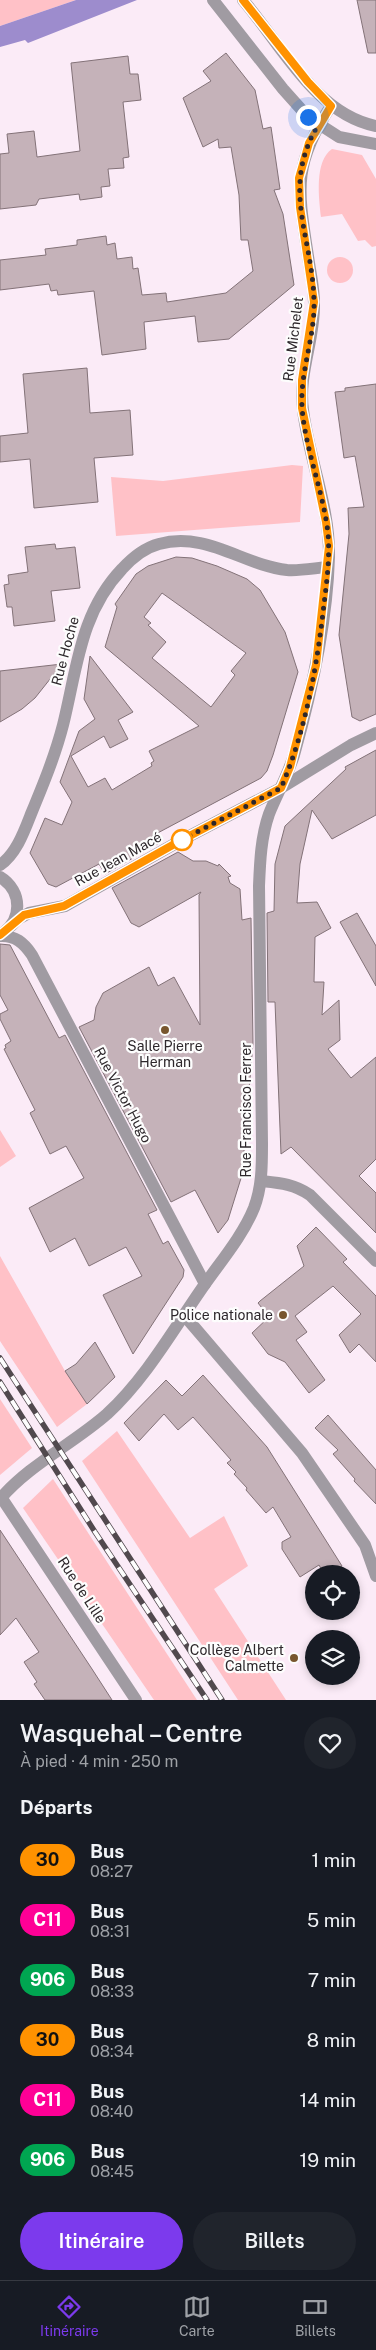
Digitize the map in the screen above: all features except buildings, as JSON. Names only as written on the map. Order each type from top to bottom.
[{"type":"street","points":[[213,0],[283,89],[318,125],[339,137],[376,144]]},
{"type":"street","points":[[244,0],[308,82],[331,106],[349,118],[376,126]]},
{"type":"street","name":"Rue Michelet","points":[[281,788],[294,753],[316,665],[328,562],[326,522],[302,408],[302,380],[314,302],[300,207],[299,178],[305,153],[318,125],[331,106]]},
{"type":"street","name":"Rue Hoche","points":[[0,865],[10,856],[18,842],[50,768],[63,724],[87,623],[106,588],[124,566],[149,548],[158,544],[179,542],[212,545],[286,570],[328,562]]},
{"type":"street","points":[[281,788],[371,735]]},
{"type":"street","name":"Rue Francisco Ferrer","points":[[1,1498],[20,1479],[108,1413],[154,1359],[246,1225],[254,1208],[261,1181],[259,886],[263,834],[269,800],[281,788]]},
{"type":"street","name":"Rue Jean Macé","points":[[0,936],[18,919],[29,913],[64,906],[178,842],[269,800]]},
{"type":"street","points":[[0,877],[10,885],[17,900],[18,911],[11,926]]},
{"type":"street","name":"Rue Victor Hugo","points":[[0,936],[16,938],[32,955],[205,1284]]},
{"type":"street","points":[[261,1181],[286,1183],[299,1187],[310,1195],[376,1261]]},
{"type":"street","points":[[184,1315],[292,1439],[365,1545],[376,1576]]},
{"type":"street","name":"Rue de Lille","points":[[1,1498],[136,1700]]},
{"type":"street","points":[[365,1545],[376,1554]]},
{"type":"shaded area","points":[[0,0],[76,0],[0,26]]},
{"type":"shaded area","points":[[76,0],[137,0],[28,43],[25,40],[0,47],[0,26]]},
{"type":"shaded area","points":[[332,149],[362,155],[376,179],[376,246],[372,247],[365,240],[358,241],[342,214],[321,217],[320,171],[322,162]]},
{"type":"shaded area","points":[[340,257],[349,261],[353,270],[349,279],[340,283],[331,279],[327,270],[331,261]]},
{"type":"shaded area","points":[[292,465],[303,466],[300,522],[116,536],[111,477],[163,481]]},
{"type":"shaded area","points":[[0,1130],[16,1156],[0,1167]]},
{"type":"shaded area","points":[[0,1256],[65,1371],[87,1404],[57,1427],[0,1341]]},
{"type":"shaded area","points":[[0,1399],[32,1448],[0,1475]]},
{"type":"shaded area","points":[[117,1431],[190,1538],[224,1516],[248,1566],[214,1589],[286,1700],[238,1700],[82,1461]]},
{"type":"shaded area","points":[[53,1479],[197,1700],[154,1700],[23,1508]]},
{"type":"railway","points":[[0,1358],[222,1700]]},
{"type":"railway","points":[[0,1382],[95,1532],[207,1700]]},
{"type":"bus line","name":"30","points":[[0,935],[24,915],[64,906],[178,842],[281,788],[290,767],[302,725],[316,665],[321,633],[329,546],[321,495],[302,408],[302,380],[313,318],[314,292],[300,207],[299,178],[305,153],[314,131],[331,106],[308,82],[243,0]]},
{"type":"place","name":"Salle Pierre Herman","points":[[165,1030]]},
{"type":"place","name":"Police nationale","points":[[283,1315]]},
{"type":"place","name":"Collège Albert Calmette","points":[[294,1658]]},
{"type":"route","points":[[182,840],[178,842],[281,788],[290,767],[302,725],[316,665],[329,546],[321,495],[302,408],[302,380],[313,318],[314,292],[300,207],[299,178],[305,153],[318,125],[308,117]]}]
